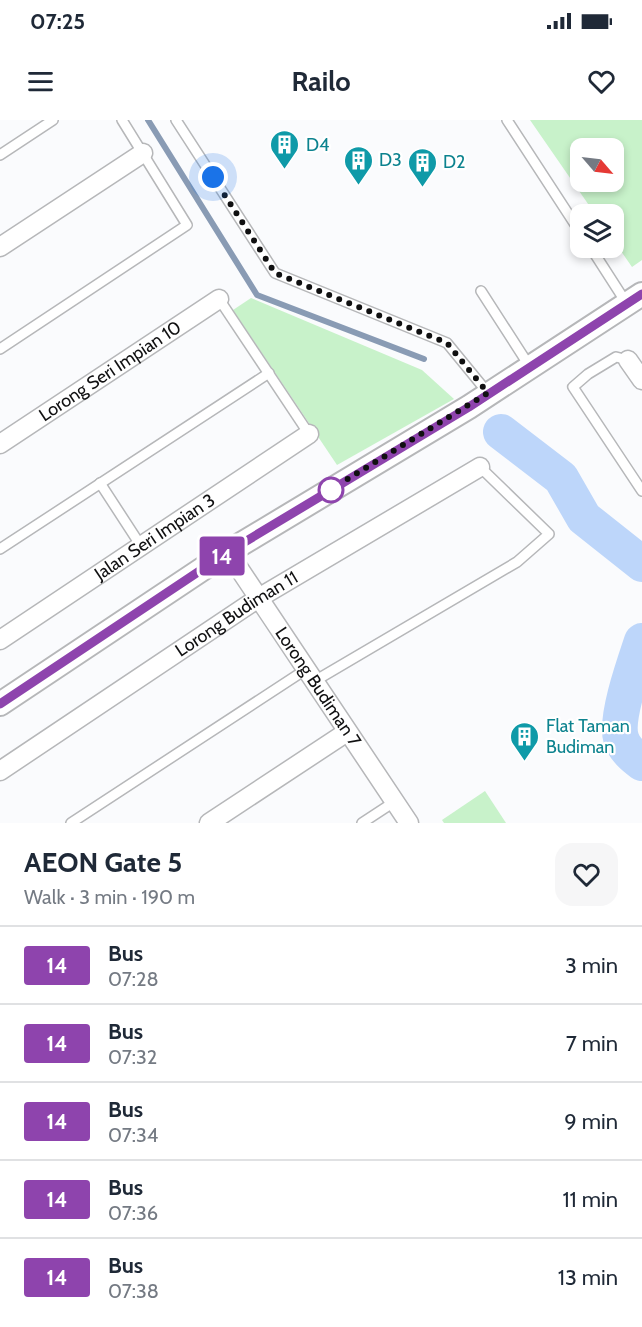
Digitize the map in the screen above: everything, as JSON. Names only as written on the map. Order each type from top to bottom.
[{"type":"street","points":[[0,247],[143,153]]},
{"type":"street","name":"Lorong Seri Impian 10","points":[[0,444],[219,299]]},
{"type":"street","points":[[0,704],[228,552],[530,367],[635,299]]},
{"type":"street","points":[[628,360],[642,380]]},
{"type":"street","name":"Jalan Seri Impian 3","points":[[0,639],[309,434]]},
{"type":"street","name":"Lorong Budiman 11","points":[[0,771],[257,599],[480,467]]},
{"type":"street","name":"Lorong Budiman 7","points":[[228,552],[257,599],[408,823]]},
{"type":"street","points":[[208,823],[347,732]]},
{"type":"lane","points":[[0,155],[53,120]]},
{"type":"lane","points":[[0,349],[187,225],[122,120]]},
{"type":"lane","points":[[176,120],[275,273],[447,343],[488,393]]},
{"type":"lane","points":[[507,120],[570,217]]},
{"type":"lane","points":[[600,258],[635,299]]},
{"type":"lane","points":[[481,291],[530,367]]},
{"type":"lane","points":[[219,299],[309,434]]},
{"type":"lane","points":[[628,360],[616,357],[588,374],[573,387],[642,492]]},
{"type":"lane","points":[[0,549],[269,373]]},
{"type":"lane","points":[[71,823],[309,676],[518,562],[549,534],[480,467]]},
{"type":"lane","points":[[100,483],[141,546]]},
{"type":"lane","points":[[362,823],[394,802]]},
{"type":"green space","points":[[530,120],[642,120],[642,260],[632,267],[624,255],[624,204],[588,204],[580,192],[624,192],[624,138],[570,138],[570,178]]},
{"type":"green space","points":[[251,298],[422,370],[454,399],[337,465],[233,310]]},
{"type":"green space","points":[[485,791],[506,823],[444,823],[442,820]]},
{"type":"waterway","points":[[148,120],[257,295],[424,359]]},
{"type":"waterway","points":[[501,432],[561,478],[584,518],[642,564]]},
{"type":"waterway","points":[[642,641],[627,690],[620,729],[624,746],[642,763]]},
{"type":"bus line","name":"14","points":[[0,704],[228,552],[469,407],[642,294]]},
{"type":"place","name":"D4","points":[[285,170]]},
{"type":"place","name":"D3","points":[[358,186]]},
{"type":"place","name":"D2","points":[[422,188]]},
{"type":"place","name":"Flat Taman Budiman","points":[[525,762]]},
{"type":"route","points":[[213,177],[275,273],[447,343],[488,393],[469,407],[328,491],[331,490]]}]
